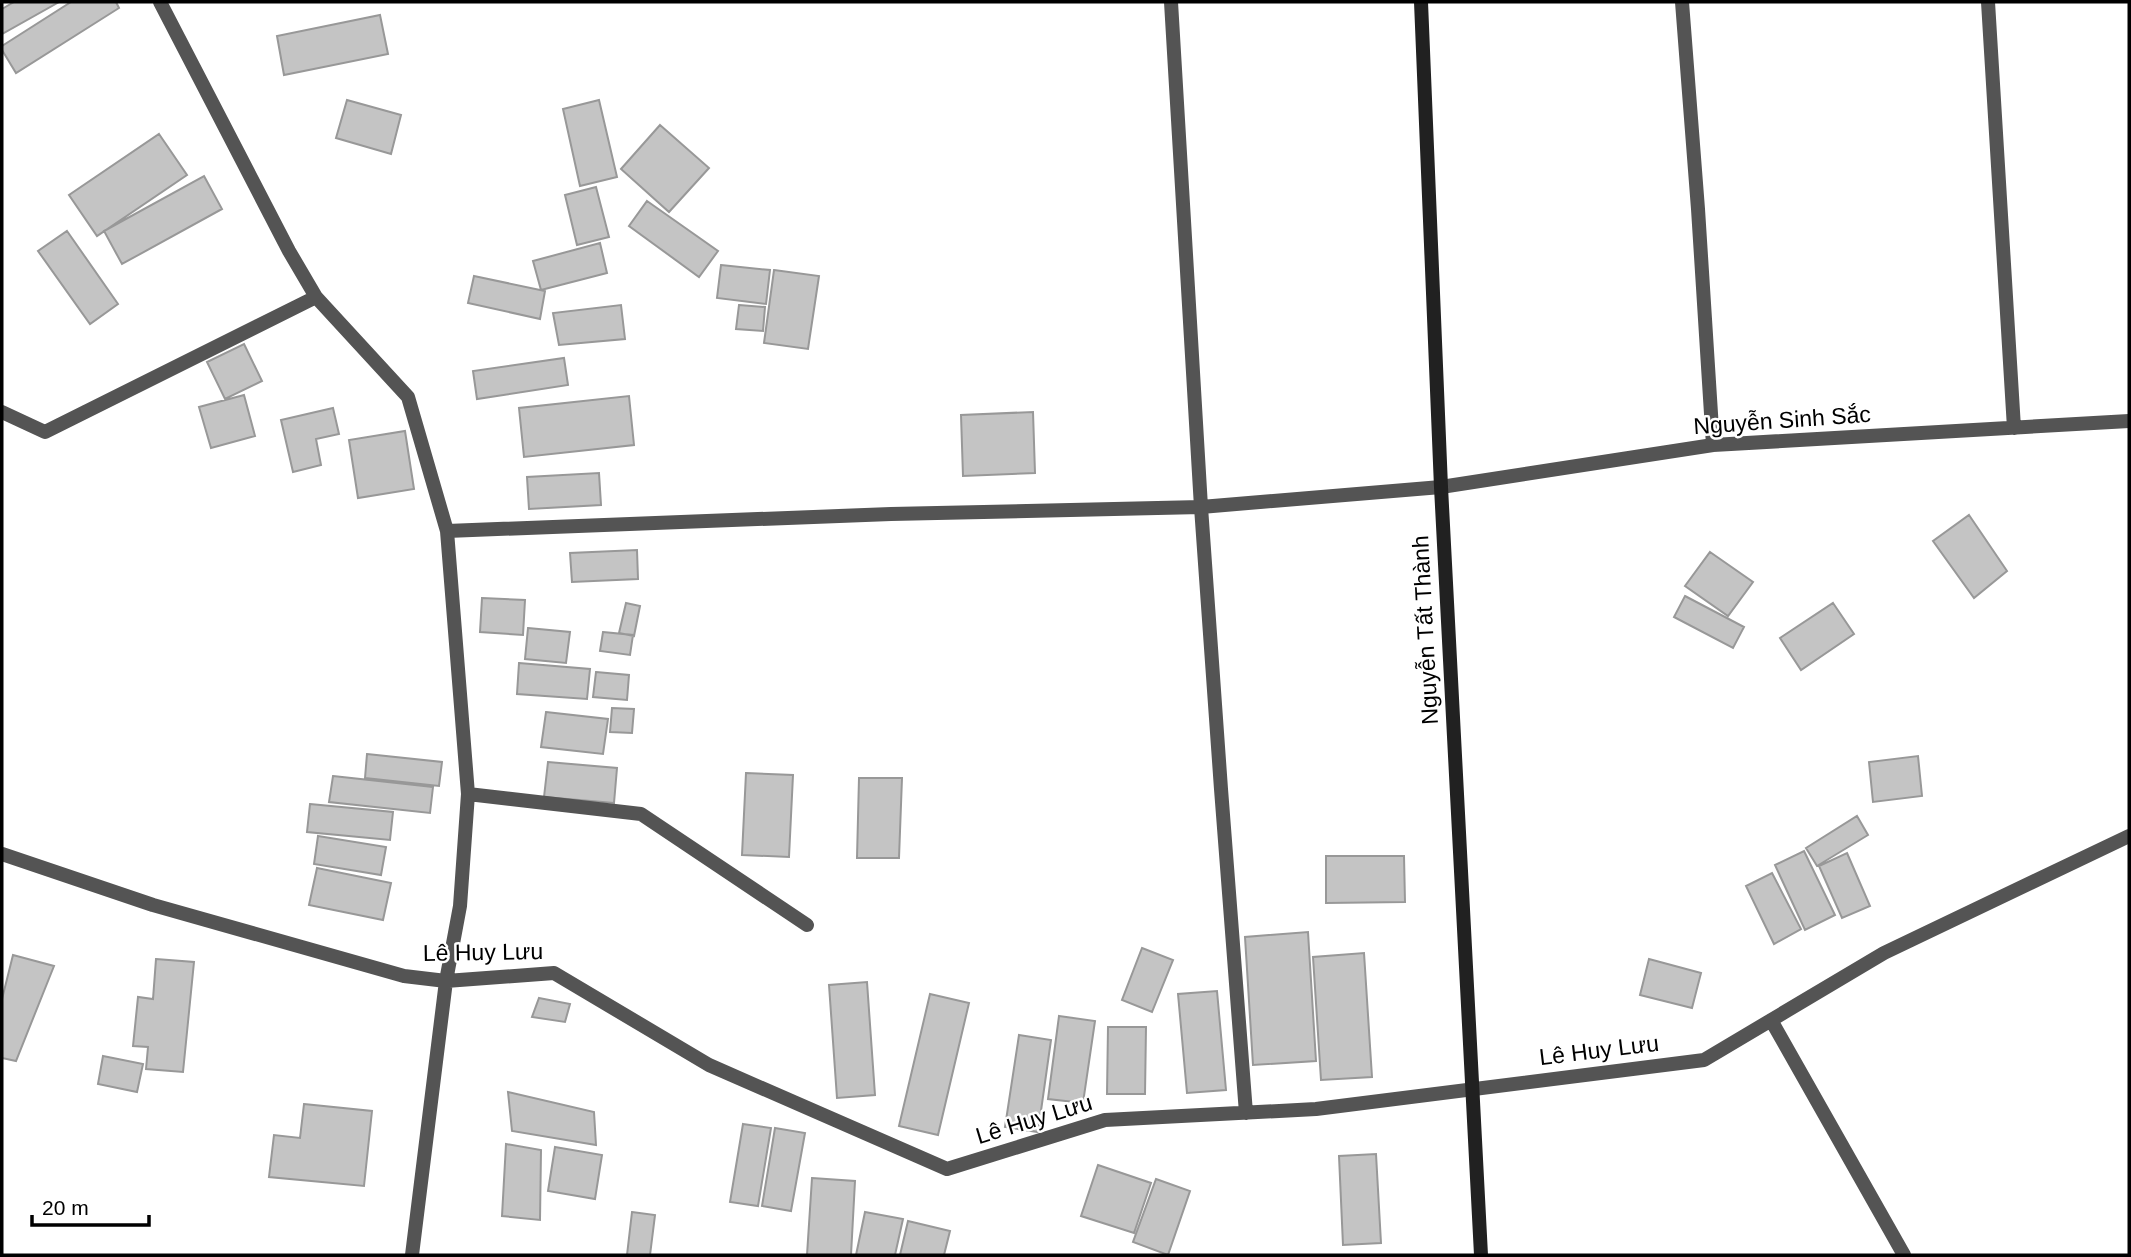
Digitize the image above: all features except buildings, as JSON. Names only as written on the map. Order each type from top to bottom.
[{"type":"main road","name":"Nguyễn Tất Thành","points":[[1421,2],[1441,486],[1481,1255]]},
{"type":"street","points":[[160,2],[289,251],[316,296],[408,397],[447,531],[468,794],[460,906],[446,981],[412,1255]]},
{"type":"street","points":[[1171,2],[1220,789],[1246,1113]]},
{"type":"street","points":[[1682,2],[1713,445]]},
{"type":"street","points":[[1988,2],[2014,428]]},
{"type":"street","points":[[2,412],[45,432],[316,296]]},
{"type":"street","name":"Nguyễn Sinh Sắc","points":[[447,531],[891,514],[1201,507],[1441,486],[1713,445],[2129,421]]},
{"type":"street","points":[[468,794],[641,814],[807,925]]},
{"type":"street","name":"Lê Huy Lưu","points":[[2,854],[153,905],[404,976],[446,981],[554,973],[709,1065],[947,1169],[1105,1120],[1316,1109],[1704,1060],[1884,953],[2129,836]]},
{"type":"street","points":[[1771,1020],[1903,1255]]}]
